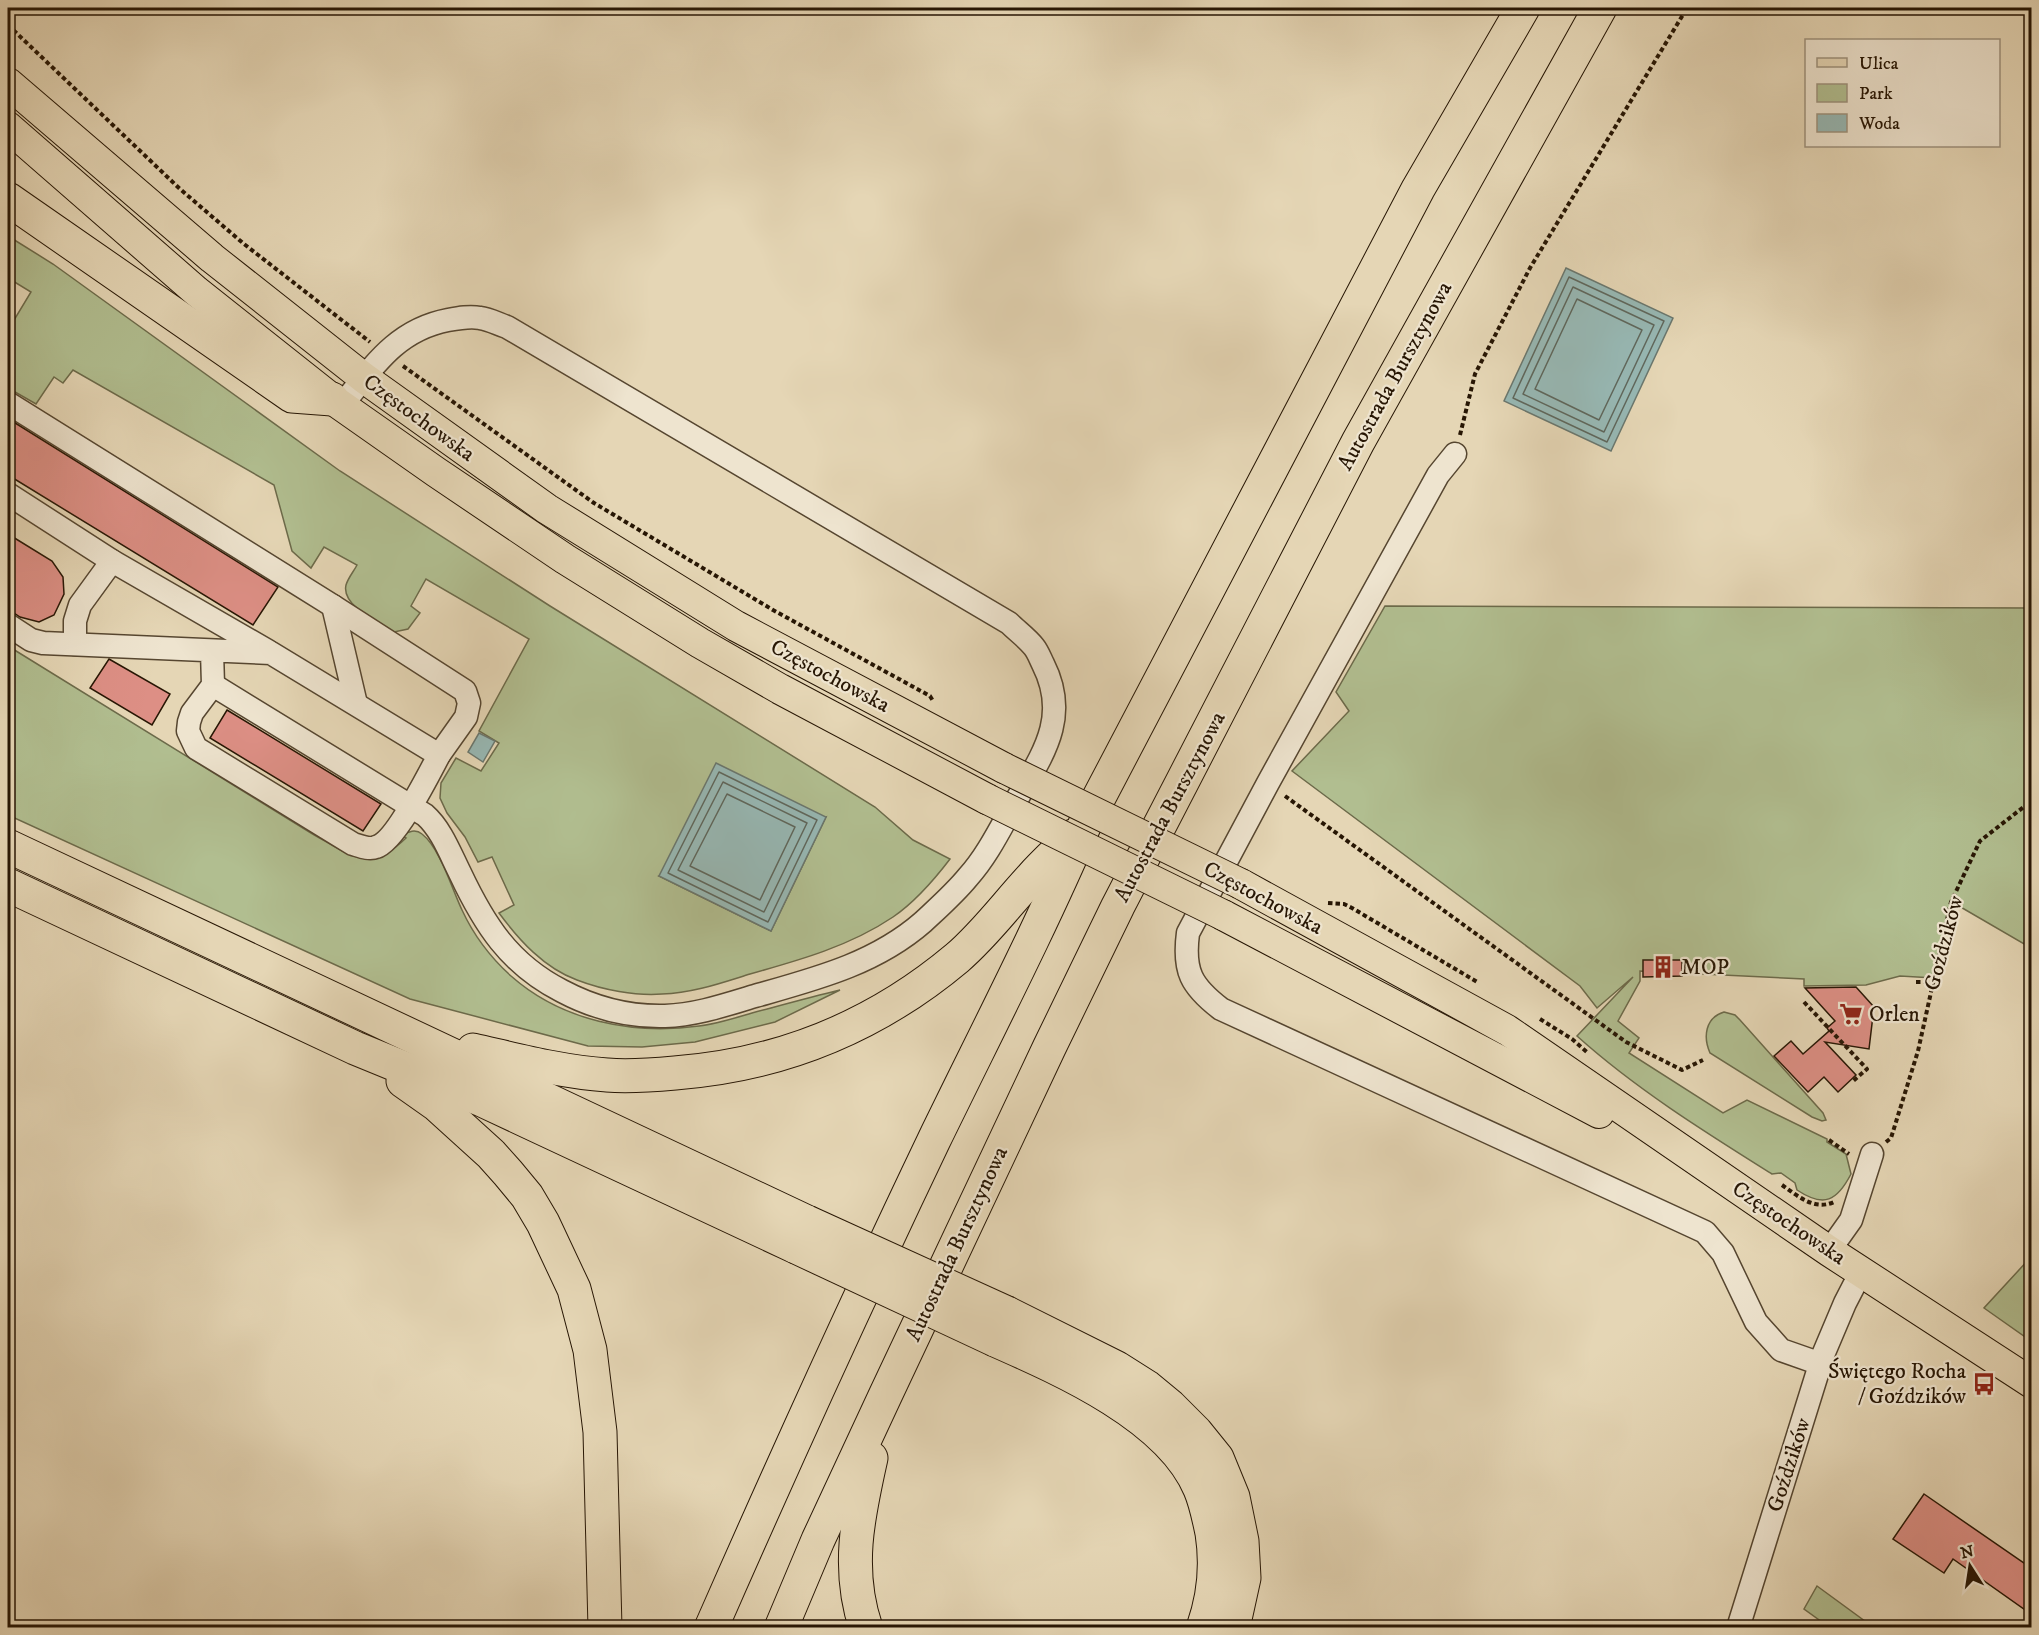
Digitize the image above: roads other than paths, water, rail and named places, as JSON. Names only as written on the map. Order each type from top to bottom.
[{"type":"highway","points":[[711,1628],[862,1293],[1061,879],[1085,824],[1418,189],[1523,8]]},
{"type":"highway","name":"Autostrada Bursztynowa","points":[[781,1628],[818,1540],[885,1396],[1118,906],[1358,442],[1600,8]]},
{"type":"highway","points":[[8,199],[292,396],[337,402]]},
{"type":"highway","points":[[408,1035],[522,1061],[608,1076],[712,1070],[761,1060],[844,1031],[882,1011],[924,984],[990,927],[1032,876],[1085,824]]},
{"type":"highway","points":[[8,846],[408,1035],[802,1234],[1001,1326],[1117,1368],[1147,1387],[1196,1432],[1217,1458],[1233,1497],[1242,1540],[1244,1578],[1233,1628]]},
{"type":"highway","points":[[8,885],[355,1048],[802,1234]]},
{"type":"highway","points":[[355,1048],[437,1105],[491,1154],[527,1196],[568,1273],[591,1350],[597,1397],[602,1460],[605,1628]]},
{"type":"highway","points":[[1001,1326],[1067,1374],[1124,1407],[1160,1435],[1185,1464],[1200,1489],[1209,1518],[1214,1547],[1214,1588],[1203,1628]]},
{"type":"highway","points":[[866,1628],[855,1578],[855,1544],[862,1499],[885,1396]]},
{"type":"main road","name":"Częstochowska","points":[[8,83],[212,258],[364,378],[547,509],[736,626],[1004,768],[1241,884],[1507,1030],[1829,1251],[2031,1383]]},
{"type":"main road","name":"Częstochowska","points":[[8,127],[196,291],[337,402],[565,560],[700,643],[987,799],[1222,915],[1716,1174]]},
{"type":"street","points":[[213,685],[342,766],[411,806],[431,821],[448,848],[489,929],[529,970],[561,991],[607,1009],[637,1015],[693,1014],[854,966],[922,923],[969,877],[992,843],[1047,747],[1054,722],[1054,698],[1050,677],[1035,647],[1010,623],[507,327],[482,318],[462,317],[423,326],[405,336],[337,402]]},
{"type":"street","points":[[8,403],[465,691],[469,703],[466,717],[386,842],[376,848],[366,848],[353,844],[212,760],[196,748],[188,731],[189,722],[192,713],[213,685],[212,651]]},
{"type":"street","points":[[1455,454],[1438,475],[1188,933],[1185,952],[1187,969],[1194,984],[1205,997],[1221,1009],[1705,1232],[1724,1253],[1756,1322],[1780,1350],[1821,1364]]},
{"type":"street","points":[[8,495],[112,561],[271,652],[440,755]]},
{"type":"street","points":[[75,644],[75,621],[80,605],[112,561]]},
{"type":"street","points":[[333,606],[356,704]]},
{"type":"street","points":[[8,625],[32,640],[43,643],[271,652]]},
{"type":"street","points":[[1829,1251],[1851,1220],[1872,1154]]},
{"type":"street","name":"Goździków","points":[[1738,1628],[1821,1364],[1845,1303],[1862,1272]]},
{"type":"water","points":[[1566,268],[1673,318],[1611,451],[1504,401]]},
{"type":"water","points":[[479,733],[495,741],[483,762],[468,752]]},
{"type":"water","points":[[716,763],[826,817],[771,931],[659,876]]},
{"type":"place","name":"MOP","points":[[1663,967]]},
{"type":"place","name":"Orlen","points":[[1851,1014]]},
{"type":"place","name":"Świętego Rocha / Goździków","points":[[1984,1384]]}]
